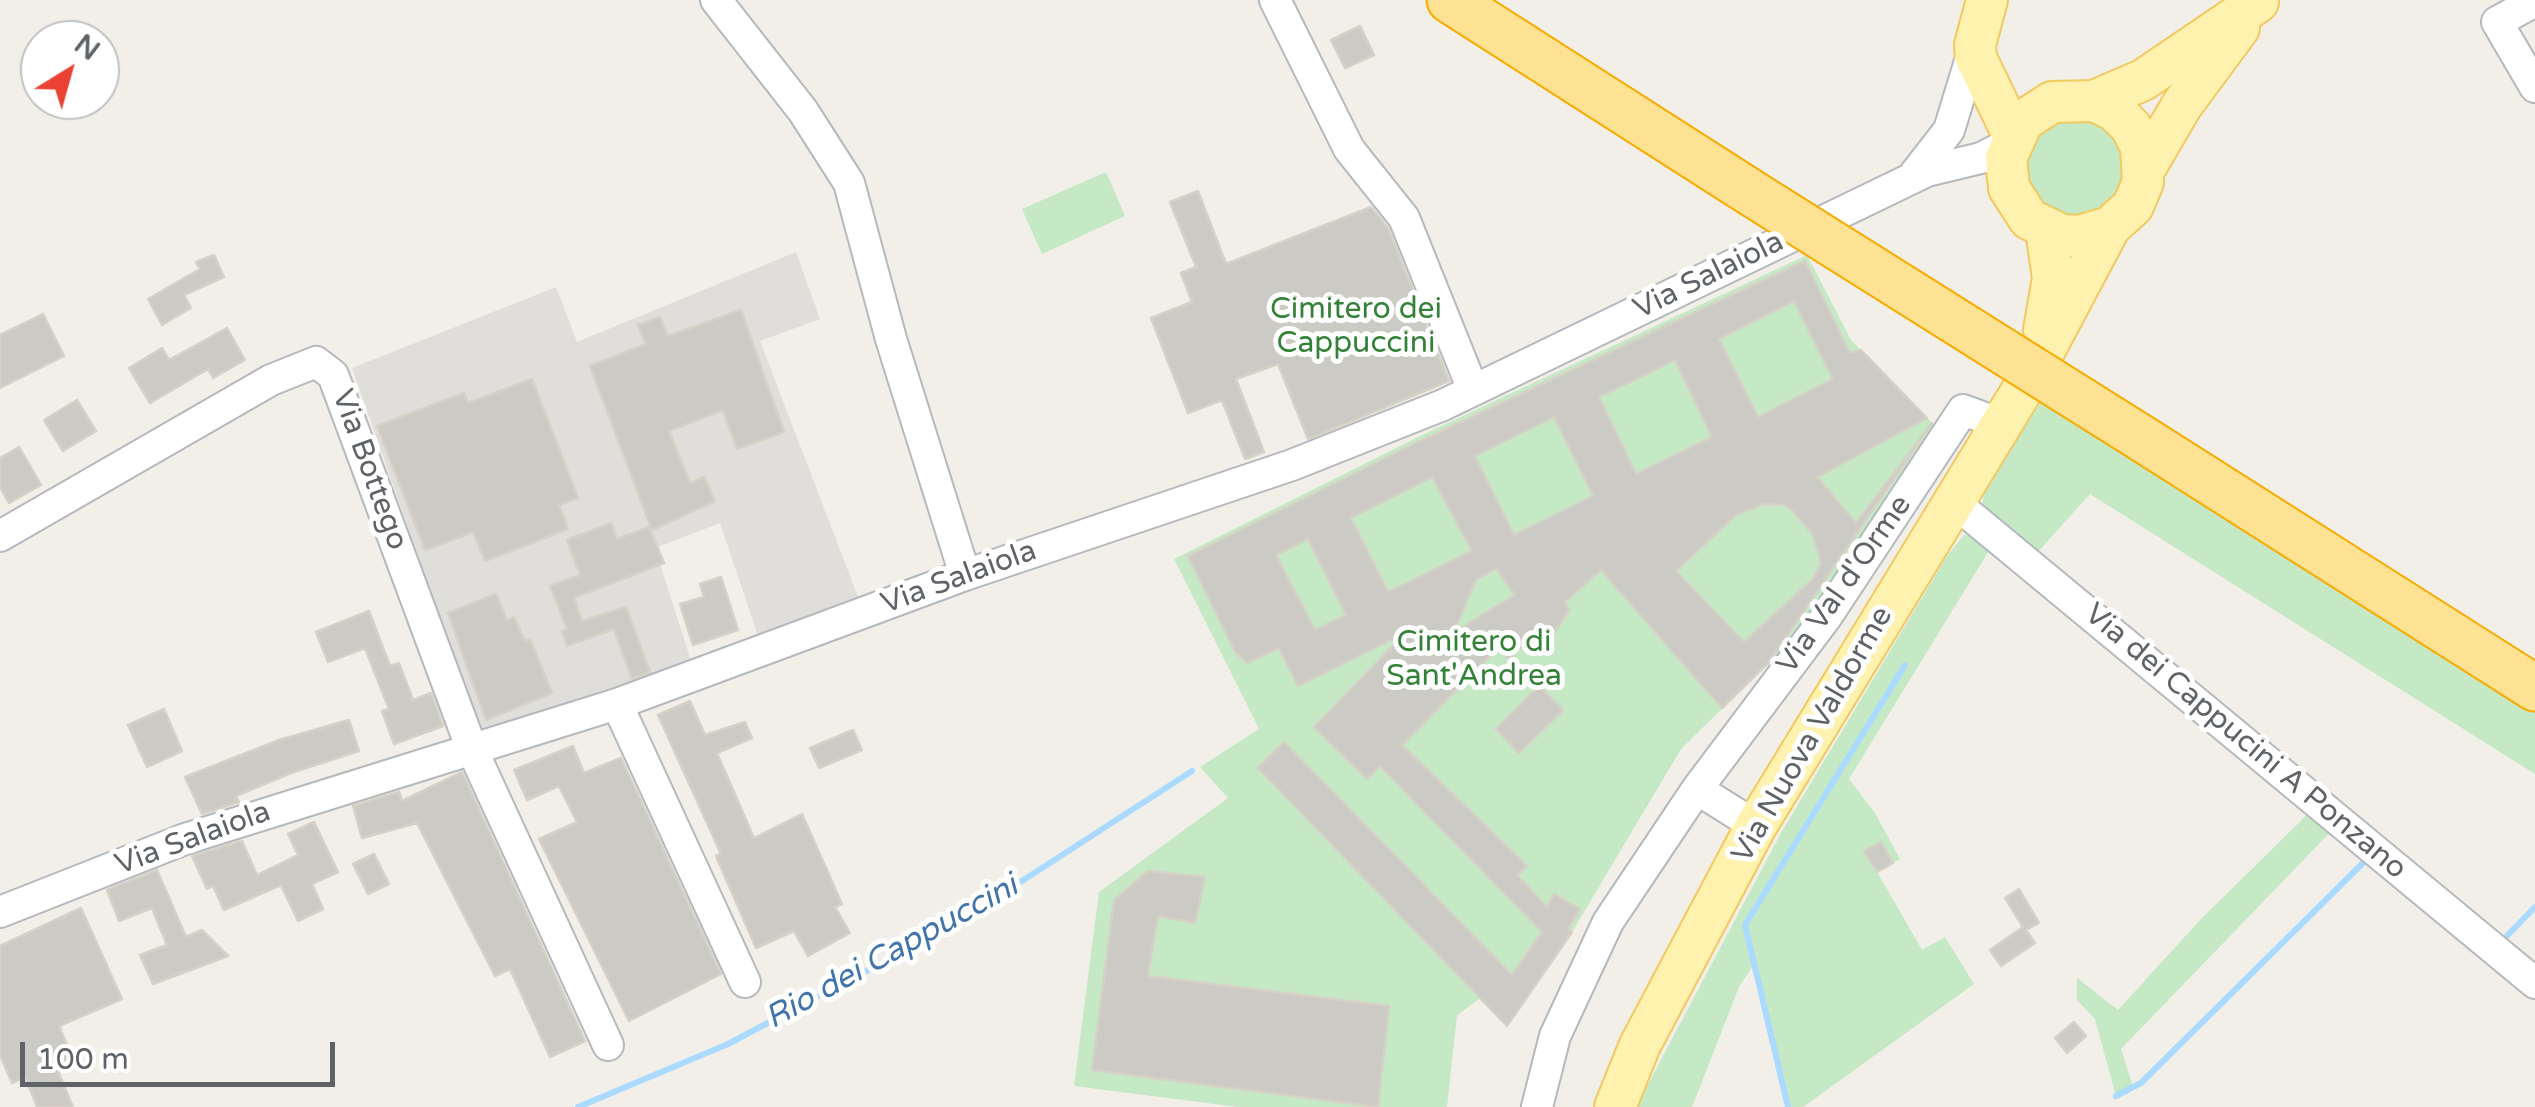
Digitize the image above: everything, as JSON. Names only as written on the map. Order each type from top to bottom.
[{"type":"highway","points":[[1450,0],[1759,181],[2146,425],[2535,657]]},
{"type":"highway","points":[[1500,0],[1759,181]]},
{"type":"highway","points":[[2146,425],[2535,688]]},
{"type":"main road","points":[[2259,1],[2182,104],[2144,170],[2133,206],[2110,227],[2079,236],[2046,230],[2015,202],[2006,173],[2011,139],[2036,110],[2052,102],[2094,101],[2143,80],[2259,1]]},
{"type":"main road","points":[[1982,17],[2004,72],[2052,102]]},
{"type":"main road","points":[[1982,17],[1979,71],[2011,139]]},
{"type":"main road","points":[[2094,101],[2115,110],[2131,127],[2141,147],[2144,170]]},
{"type":"main road","name":"Via Nuova Valdorme","points":[[1615,1107],[1640,1045],[1756,826],[2032,374],[2110,227]]},
{"type":"main road","name":"Via Nuova Valdorme","points":[[2032,374],[2053,278],[2046,230]]},
{"type":"street","points":[[716,0],[802,111],[849,183],[891,339],[965,575]]},
{"type":"street","points":[[1275,0],[1357,162],[1399,209],[1473,390]]},
{"type":"street","points":[[2535,0],[2496,22],[2535,87]]},
{"type":"street","points":[[1903,183],[1949,130],[1982,17]]},
{"type":"street","name":"Via Salaiola","points":[[0,912],[185,839],[617,704],[965,575],[1292,465],[1473,390],[1903,183],[1980,158],[2011,139]]},
{"type":"street","name":"Via Salaiola","points":[[1903,183],[1955,177],[1987,183],[2015,202]]},
{"type":"street","name":"Via Bottego","points":[[4,533],[271,380],[316,362],[333,376],[471,747]]},
{"type":"street","name":"Via Val d'Orme","points":[[1537,1107],[1555,1036],[1608,922],[1697,788],[1827,616],[1963,410],[2002,424]]},
{"type":"street","name":"Via dei Cappucini A Ponzano","points":[[1954,502],[2535,983]]},
{"type":"street","points":[[617,704],[744,982]]},
{"type":"street","points":[[471,747],[608,1045]]},
{"type":"street","points":[[1697,788],[1756,826]]},
{"type":"shaded area","points":[[796,252],[820,319],[760,341],[860,602],[758,636],[720,523],[655,548],[691,661],[481,735],[352,368],[556,287],[577,342]]},
{"type":"green space","points":[[2071,111],[2121,135],[2130,179],[2104,215],[2052,218],[2021,181],[2027,138]]},
{"type":"green space","points":[[1106,172],[1125,216],[1042,254],[1022,209]]},
{"type":"green space","name":"Cimitero di Sant'Andrea","points":[[1807,255],[1851,340],[1942,433],[1820,612],[1681,749],[1572,932],[1457,1015],[1447,1107],[1238,1107],[1074,1086],[1099,892],[1228,798],[1200,767],[1259,729],[1174,559],[1422,435]]},
{"type":"green space","points":[[2045,396],[2535,705],[2535,774],[2090,494],[2028,563],[1981,518],[1984,491]]},
{"type":"green space","points":[[1964,535],[1977,537],[1990,549],[1849,779],[1875,813],[1900,859],[1893,863],[1881,842],[1865,851],[1922,950],[1945,937],[1974,984],[1803,1107],[1788,1107],[1754,964],[1739,987],[1692,1107],[1636,1107],[1781,833],[1947,556]]},
{"type":"green space","points":[[2319,803],[2341,821],[2121,1049],[2133,1087],[2116,1096],[2095,1019],[2077,1000],[2077,978],[2118,1010],[2201,919]]},
{"type":"building","points":[[1360,26],[1374,55],[1345,68],[1331,40]]},
{"type":"building","name":"Cimitero dei Cappuccini","points":[[1198,191],[1226,264],[1371,207],[1388,228],[1449,381],[1308,439],[1278,364],[1236,379],[1264,452],[1245,459],[1222,400],[1188,413],[1151,318],[1192,302],[1181,273],[1196,267],[1170,202]]},
{"type":"building","points":[[214,255],[224,277],[184,295],[191,308],[162,325],[148,299],[200,269],[196,262]]},
{"type":"building","points":[[1805,261],[1850,353],[1861,350],[1927,418],[1817,477],[1856,523],[1932,423],[1769,662],[1722,708],[1601,570],[1565,602],[1569,611],[1544,647],[1532,637],[1508,659],[1499,647],[1402,745],[1527,866],[1517,875],[1547,907],[1554,894],[1580,909],[1568,929],[1572,932],[1507,1026],[1258,768],[1284,742],[1512,975],[1542,932],[1380,766],[1367,779],[1314,727],[1405,633],[1298,686],[1279,648],[1247,663],[1235,652],[1188,556],[1414,444]],"holes":[[[1794,301],[1833,379],[1758,417],[1719,339]],[[1675,360],[1712,437],[1636,474],[1599,397]],[[1554,417],[1593,496],[1514,535],[1475,456]],[[1432,477],[1472,551],[1388,592],[1351,518]],[[1764,504],[1784,505],[1793,511],[1813,535],[1821,563],[1813,579],[1744,642],[1676,571],[1736,515]],[[1308,539],[1346,615],[1315,630],[1276,555]],[[1496,568],[1515,595],[1454,632],[1476,580]]]},
{"type":"building","points":[[741,310],[784,432],[737,449],[723,410],[669,431],[690,483],[704,477],[715,501],[652,530],[590,366],[646,344],[638,325],[660,317],[668,336]]},
{"type":"building","points":[[43,314],[64,356],[0,388],[0,335]]},
{"type":"building","points":[[227,328],[245,360],[213,378],[208,369],[150,403],[129,368],[162,348],[169,360]]},
{"type":"building","points":[[532,379],[578,498],[559,505],[568,529],[485,561],[473,532],[425,550],[377,426],[464,393],[468,403]]},
{"type":"building","points":[[77,400],[96,431],[63,451],[44,420]]},
{"type":"building","points":[[19,447],[41,485],[9,503],[0,487],[0,458]]},
{"type":"building","points":[[611,523],[617,539],[649,527],[664,563],[574,598],[582,621],[626,607],[650,672],[632,679],[614,629],[567,646],[562,631],[567,629],[550,586],[580,575],[567,540]]},
{"type":"building","points":[[721,577],[738,630],[693,645],[680,604],[704,597],[700,584]]},
{"type":"building","points":[[496,594],[507,620],[514,617],[525,641],[530,639],[552,693],[486,720],[448,613]]},
{"type":"building","points":[[369,611],[390,666],[399,663],[413,700],[431,693],[443,726],[394,744],[382,711],[389,709],[365,648],[328,662],[316,632]]},
{"type":"building","points":[[1539,686],[1563,710],[1519,753],[1496,729]]},
{"type":"building","points":[[690,701],[705,735],[745,722],[752,738],[717,753],[754,838],[802,814],[842,904],[835,907],[850,933],[808,956],[794,931],[756,948],[716,856],[721,854],[658,715]]},
{"type":"building","points":[[164,709],[182,751],[147,767],[128,725]]},
{"type":"building","points":[[349,720],[359,751],[291,773],[236,796],[239,802],[202,814],[185,777],[279,740]]},
{"type":"building","points":[[853,730],[862,750],[819,768],[810,748]]},
{"type":"building","points":[[573,746],[584,773],[621,758],[721,974],[629,1021],[539,839],[577,822],[559,786],[527,800],[514,770]]},
{"type":"building","points":[[462,772],[585,1041],[550,1057],[510,969],[495,976],[417,823],[362,838],[353,806],[399,792],[402,801]]},
{"type":"building","points":[[314,822],[338,872],[312,884],[323,909],[298,921],[281,885],[224,910],[213,886],[207,889],[192,856],[242,841],[257,875],[298,855],[288,834]]},
{"type":"building","points":[[1881,842],[1893,863],[1877,872],[1864,851]]},
{"type":"building","points":[[374,854],[389,884],[368,894],[353,864]]},
{"type":"building","points":[[157,870],[186,937],[202,930],[228,956],[153,984],[140,955],[167,945],[152,908],[119,921],[107,890]]},
{"type":"building","points":[[1148,871],[1205,877],[1195,923],[1158,916],[1148,976],[1389,1006],[1378,1107],[1092,1070],[1114,900]]},
{"type":"building","points":[[2019,889],[2039,923],[2026,930],[2035,943],[2001,966],[1990,950],[2023,927],[2005,898]]},
{"type":"building","points":[[81,908],[122,999],[59,1026],[72,1057],[55,1064],[73,1107],[37,1107],[25,1077],[12,1083],[0,1055],[0,946]]},
{"type":"building","points":[[2074,1022],[2086,1036],[2067,1053],[2055,1038]]},
{"type":"waterway","points":[[1788,1107],[1745,925],[1905,665]]},
{"type":"waterway","name":"Rio dei Cappuccini","points":[[578,1107],[728,1044],[957,923],[1192,771]]},
{"type":"waterway","points":[[2116,1096],[2141,1083],[2367,859]]},
{"type":"waterway","points":[[2501,942],[2535,907]]}]
